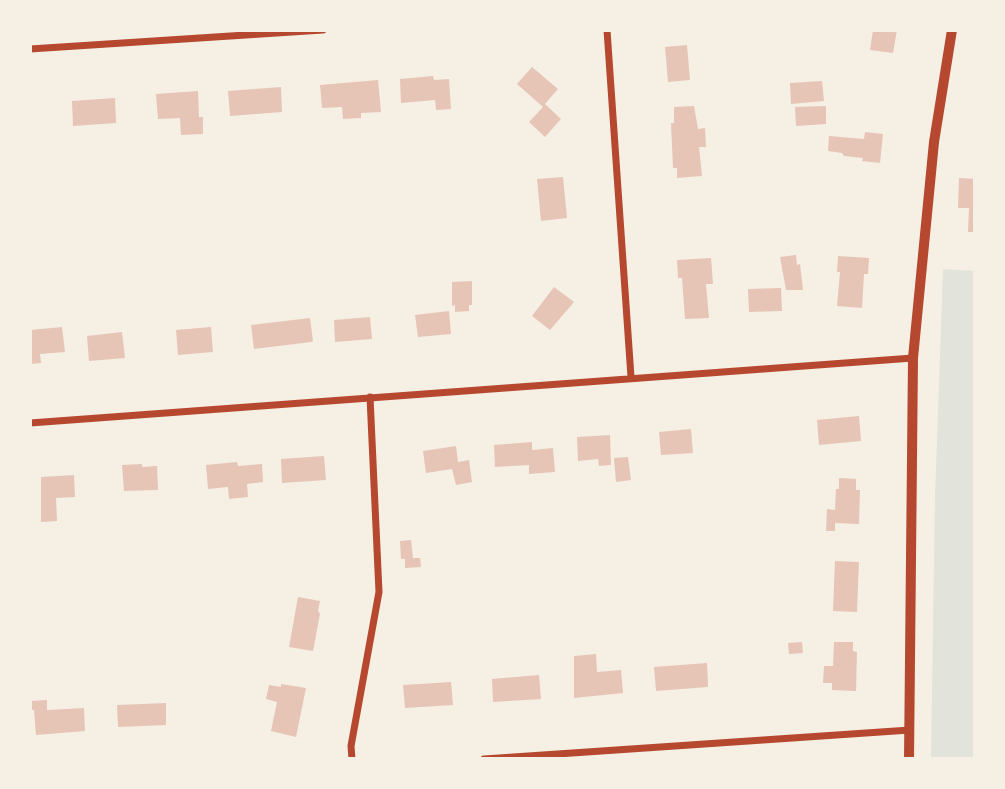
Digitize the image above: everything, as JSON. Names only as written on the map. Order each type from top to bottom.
[{"type":"street","points":[[30,49],[323,30]]},
{"type":"street","points":[[607,30],[631,377]]},
{"type":"street","points":[[909,759],[914,358],[934,142],[953,30]]},
{"type":"street","points":[[30,423],[914,358]]},
{"type":"street","points":[[352,759],[351,746],[379,592],[370,397]]},
{"type":"street","points":[[484,759],[910,730]]},
{"type":"shaded area","points":[[943,269],[975,271],[975,759],[931,759],[935,496]]},
{"type":"building","points":[[873,30],[897,30],[893,53],[870,50]]},
{"type":"building","points":[[687,45],[690,80],[668,82],[665,47]]},
{"type":"building","points":[[532,67],[558,89],[545,104],[561,119],[545,137],[529,122],[543,107],[517,84]]},
{"type":"building","points":[[433,76],[434,80],[449,79],[451,109],[436,110],[435,100],[401,103],[400,79]]},
{"type":"building","points":[[378,80],[381,112],[361,113],[361,118],[343,119],[342,107],[322,108],[320,85]]},
{"type":"building","points":[[822,81],[824,101],[791,104],[790,83]]},
{"type":"building","points":[[281,87],[282,112],[230,116],[228,91]]},
{"type":"building","points":[[198,91],[203,134],[181,135],[180,118],[158,119],[156,94]]},
{"type":"building","points":[[115,98],[116,123],[73,126],[72,101]]},
{"type":"building","points":[[694,106],[698,129],[705,128],[706,147],[699,147],[702,176],[677,178],[677,168],[673,168],[671,123],[674,123],[674,107]]},
{"type":"building","points":[[826,106],[826,124],[796,126],[795,107]]},
{"type":"building","points":[[865,132],[883,134],[880,163],[828,151],[829,136],[864,139]]},
{"type":"building","points":[[563,177],[567,218],[541,221],[537,179]]},
{"type":"building","points":[[959,178],[975,179],[975,232],[968,232],[969,208],[958,208]]},
{"type":"building","points":[[796,255],[797,265],[800,264],[803,290],[786,290],[780,257]]},
{"type":"building","points":[[838,256],[869,258],[868,274],[864,274],[862,308],[837,306],[840,272],[837,272]]},
{"type":"building","points":[[711,258],[713,284],[706,284],[709,318],[685,319],[682,278],[678,278],[677,260]]},
{"type":"building","points":[[472,281],[472,305],[469,305],[469,311],[455,312],[455,305],[452,306],[452,282]]},
{"type":"building","points":[[554,287],[574,302],[550,330],[532,316]]},
{"type":"building","points":[[781,288],[782,311],[749,312],[748,289]]},
{"type":"building","points":[[449,311],[451,334],[418,337],[415,315]]},
{"type":"building","points":[[370,317],[372,339],[335,342],[334,320]]},
{"type":"building","points":[[310,318],[313,341],[254,349],[251,325]]},
{"type":"building","points":[[62,327],[65,352],[40,354],[41,363],[30,364],[30,330]]},
{"type":"building","points":[[211,327],[213,352],[178,355],[176,330]]},
{"type":"building","points":[[122,332],[125,358],[89,361],[87,336]]},
{"type":"building","points":[[859,416],[861,441],[819,445],[817,420]]},
{"type":"building","points":[[691,429],[693,453],[661,455],[659,432]]},
{"type":"building","points":[[610,435],[611,465],[599,466],[598,459],[578,461],[577,437]]},
{"type":"building","points":[[532,442],[532,450],[553,448],[555,472],[529,474],[529,465],[495,467],[494,445]]},
{"type":"building","points":[[456,446],[458,462],[469,460],[472,482],[456,485],[452,469],[426,473],[423,451]]},
{"type":"building","points":[[324,456],[326,480],[282,483],[281,459]]},
{"type":"building","points":[[628,457],[631,480],[616,482],[614,458]]},
{"type":"building","points":[[237,462],[238,466],[262,464],[263,482],[247,484],[248,497],[229,499],[228,487],[208,489],[206,465]]},
{"type":"building","points":[[142,464],[142,467],[157,466],[158,490],[124,491],[122,465]]},
{"type":"building","points":[[74,475],[75,497],[56,498],[57,521],[41,522],[41,477]]},
{"type":"building","points":[[839,478],[856,479],[856,490],[860,490],[859,524],[835,523],[835,531],[826,531],[827,509],[835,510]]},
{"type":"building","points":[[411,540],[413,558],[420,558],[421,567],[405,568],[405,559],[401,559],[400,541]]},
{"type":"building","points":[[835,561],[859,562],[857,612],[833,611]]},
{"type":"building","points":[[298,597],[320,601],[313,651],[289,647]]},
{"type":"building","points":[[802,642],[803,653],[789,654],[788,643]]},
{"type":"building","points":[[834,642],[853,642],[853,651],[857,652],[856,691],[832,690],[832,683],[823,683],[824,666],[833,666]]},
{"type":"building","points":[[596,654],[597,672],[621,670],[623,693],[574,698],[574,656]]},
{"type":"building","points":[[707,663],[708,687],[656,691],[654,667]]},
{"type":"building","points":[[539,675],[541,699],[493,702],[492,679]]},
{"type":"building","points":[[451,682],[453,705],[405,708],[403,685]]},
{"type":"building","points":[[281,684],[306,688],[296,737],[271,731],[277,702],[266,699],[269,685],[281,687]]},
{"type":"building","points":[[47,700],[47,710],[84,708],[85,731],[36,735],[31,701]]},
{"type":"building","points":[[166,703],[166,725],[118,727],[117,705]]}]
